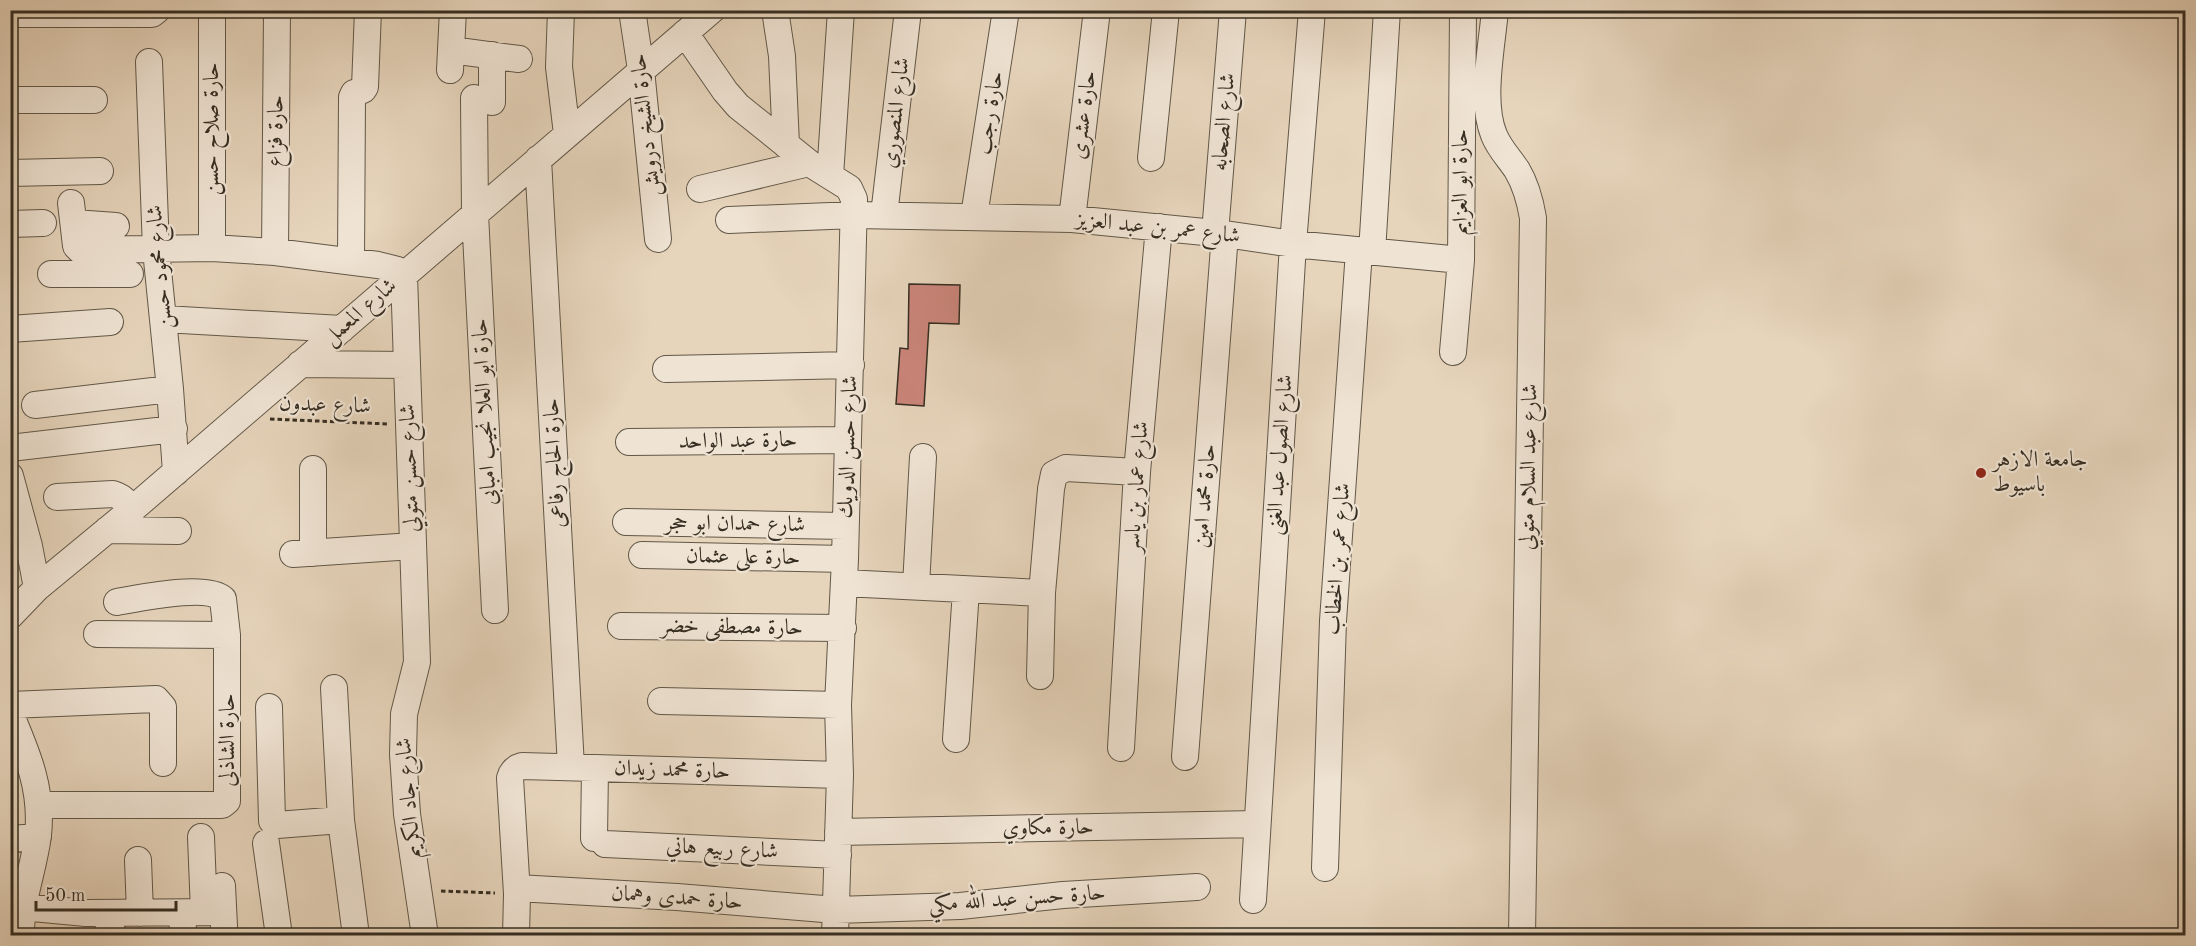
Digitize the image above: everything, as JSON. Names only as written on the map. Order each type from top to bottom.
[{"type":"street","points":[[10,14],[152,14],[157,10]]},
{"type":"street","name":"حارة صلاح حسن","points":[[212,10],[212,248]]},
{"type":"street","name":"حارة فزاع","points":[[275,252],[278,10]]},
{"type":"street","points":[[351,261],[352,97],[354,93],[365,87],[368,10]]},
{"type":"street","points":[[453,10],[451,60],[492,56],[519,59]]},
{"type":"street","points":[[561,10],[559,67],[567,134]]},
{"type":"street","name":"حارة الشيخ درويش","points":[[632,10],[641,70],[658,239]]},
{"type":"street","points":[[775,10],[782,56],[786,145]]},
{"type":"street","points":[[700,189],[819,169],[841,10]]},
{"type":"street","name":"شارع المنصوري","points":[[884,215],[908,10]]},
{"type":"street","name":"حارة رجب","points":[[974,216],[1006,10]]},
{"type":"street","name":"حارة عشرى","points":[[1072,219],[1097,10]]},
{"type":"street","points":[[1151,158],[1166,10]]},
{"type":"street","name":"شارع الصحابه","points":[[1220,234],[1233,10]]},
{"type":"street","name":"شارع الصول عبد الغنى","points":[[1253,900],[1293,244],[1312,10]]},
{"type":"street","name":"شارع عمر بن الخطاب","points":[[1325,868],[1333,621],[1387,10]]},
{"type":"street","name":"حارة ابو العزايم","points":[[1453,352],[1461,260],[1463,10]]},
{"type":"street","name":"شارع عبد السلام متولي","points":[[1495,10],[1487,89],[1488,113],[1494,136],[1523,181],[1533,218],[1522,936]]},
{"type":"street","name":"شارع المعمل","points":[[10,616],[37,588],[239,418],[641,70],[696,19]]},
{"type":"street","name":"شارع حسن الدويك","points":[[696,19],[724,92],[786,145],[852,192],[855,215],[845,571],[838,705],[840,775],[835,936]]},
{"type":"street","name":"حارة ابو العلا نجيب امبابى","points":[[492,56],[483,100],[475,214],[495,610]]},
{"type":"street","name":"شارع محمود حسن","points":[[149,62],[156,249],[174,429],[176,472]]},
{"type":"street","points":[[10,100],[94,100]]},
{"type":"street","name":"حارة الحاج رفاعى","points":[[538,159],[583,768],[599,841]]},
{"type":"street","points":[[10,174],[100,171]]},
{"type":"street","points":[[85,262],[76,246],[72,213],[116,226]]},
{"type":"street","name":"شارع عمر بن عبد العزيز","points":[[729,220],[855,215],[1072,219],[1461,260]]},
{"type":"street","points":[[10,224],[43,223]]},
{"type":"street","name":"شارع عمار بن ياسر","points":[[1121,748],[1137,472],[1159,227]]},
{"type":"street","name":"حارة محمد امين","points":[[1185,757],[1220,234]]},
{"type":"street","points":[[51,274],[85,262],[156,249],[212,248],[275,252],[351,261],[390,268],[404,274]]},
{"type":"street","points":[[85,262],[130,274]]},
{"type":"street","name":"شارع حسن متولي","points":[[404,274],[417,662]]},
{"type":"street","points":[[164,319],[342,329]]},
{"type":"street","points":[[10,329],[110,322]]},
{"type":"street","points":[[300,364],[407,365]]},
{"type":"street","points":[[666,369],[851,365]]},
{"type":"street","points":[[35,405],[170,389]]},
{"type":"street","points":[[10,448],[174,429]]},
{"type":"street","name":"حارة عبد الواحد","points":[[629,442],[848,440]]},
{"type":"street","points":[[916,586],[923,457]]},
{"type":"street","points":[[1040,676],[1042,593],[1054,474],[1066,468],[1137,472]]},
{"type":"street","points":[[313,469],[303,554],[413,546]]},
{"type":"street","points":[[12,487],[20,547],[37,588]]},
{"type":"street","points":[[57,497],[113,494],[126,501],[128,513]]},
{"type":"street","name":"شارع حمدان ابو حجر","points":[[626,522],[845,526]]},
{"type":"street","points":[[107,530],[178,531]]},
{"type":"street","name":"حارة على عثمان","points":[[642,555],[845,571],[916,586],[1042,593]]},
{"type":"street","points":[[956,739],[966,590]]},
{"type":"street","name":"حارة الشاذلى","points":[[39,805],[225,803],[228,797],[227,635],[223,599],[216,594],[176,592],[117,602]]},
{"type":"street","name":"حارة مصطفى خضر","points":[[621,626],[843,628]]},
{"type":"street","points":[[97,634],[227,635]]},
{"type":"street","name":"شارع جاد الكريم","points":[[417,662],[404,714],[403,733],[407,814],[425,936]]},
{"type":"street","points":[[333,688],[341,820],[356,936]]},
{"type":"street","points":[[10,705],[156,699],[163,707],[163,763]]},
{"type":"street","points":[[661,701],[838,705]]},
{"type":"street","points":[[269,707],[272,821],[277,825],[341,820]]},
{"type":"street","points":[[10,713],[31,763],[39,805],[38,837],[22,907],[21,936]]},
{"type":"street","name":"حارة محمد زيدان","points":[[517,891],[510,778],[514,770],[522,766],[840,775]]},
{"type":"street","name":"حارة مكاوي","points":[[838,844],[1257,824]]},
{"type":"street","points":[[10,839],[38,837]]},
{"type":"street","points":[[201,837],[203,920]]},
{"type":"street","name":"شارع ربيع هاني","points":[[599,841],[838,844]]},
{"type":"street","points":[[266,843],[279,936]]},
{"type":"street","points":[[138,860],[140,913]]},
{"type":"street","points":[[203,920],[222,886]]},
{"type":"street","name":"حارة حسن عبد الله مكي","points":[[836,910],[960,906],[1063,895],[1197,886]]},
{"type":"street","points":[[516,936],[517,891]]},
{"type":"street","name":"حارة حمدى وهمان","points":[[517,891],[677,897],[836,910]]},
{"type":"street","points":[[22,907],[109,925],[140,913],[203,920]]},
{"type":"path","name":"شارع عبدون","points":[[239,418],[409,425]]},
{"type":"path","points":[[418,890],[517,891]]},
{"type":"building","points":[[909,284],[960,285],[959,324],[929,323],[924,406],[896,404],[900,348],[908,349]]},
{"type":"place","name":"جامعة الازهر باسيوط","points":[[1981,473]]}]
